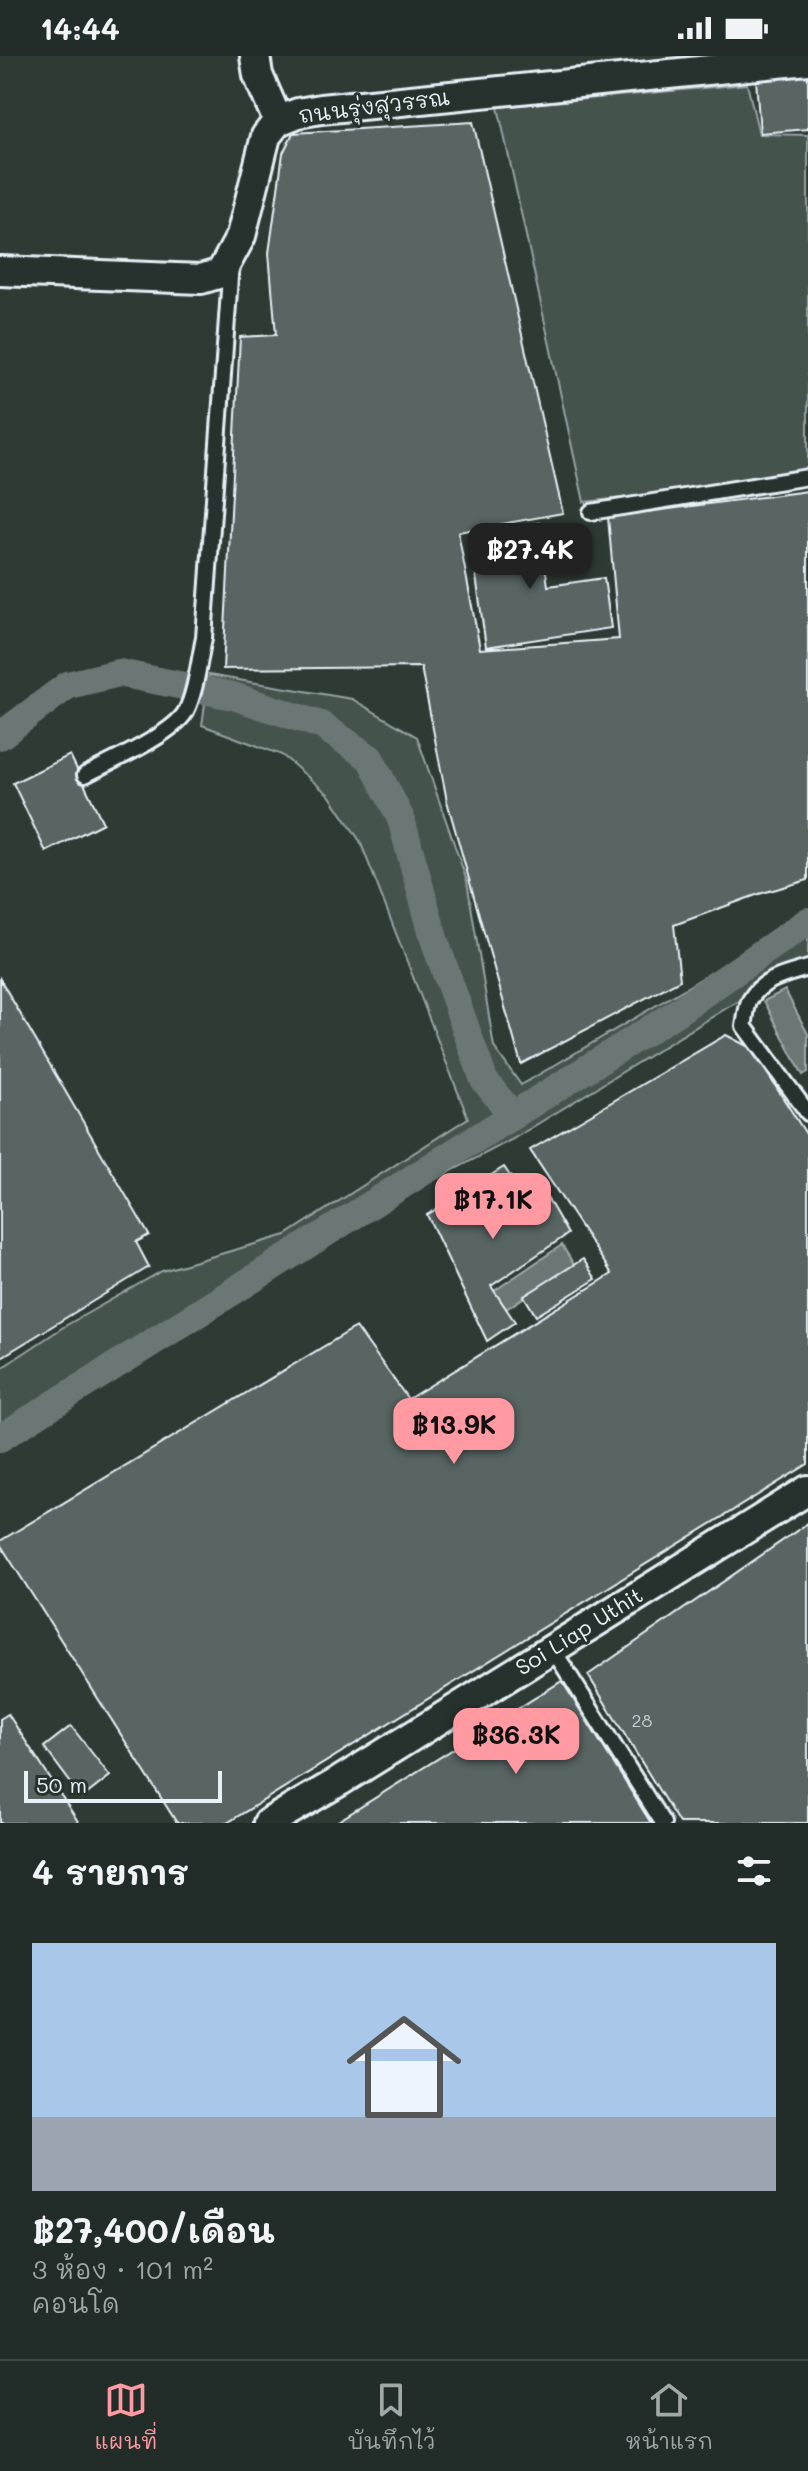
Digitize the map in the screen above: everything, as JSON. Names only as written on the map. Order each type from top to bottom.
[{"type":"street","points":[[255,56],[258,75],[278,121]]},
{"type":"street","name":"ถนนรุ่งสุวรรณ","points":[[232,256],[248,215],[266,136],[278,121],[298,113],[808,60]]},
{"type":"street","points":[[0,271],[201,279],[221,273],[232,256]]},
{"type":"street","name":"Soi Liap Uthit","points":[[268,1823],[808,1490]]},
{"type":"lane","points":[[85,775],[168,731],[186,711],[193,688],[204,638],[232,256]]},
{"type":"lane","points":[[591,512],[808,477]]},
{"type":"lane","points":[[808,968],[761,986],[749,1001],[744,1026],[808,1113]]},
{"type":"lane","points":[[552,1648],[663,1823]]},
{"type":"shaded area","points":[[747,84],[759,134],[808,135],[808,478],[584,502],[498,107]]},
{"type":"shaded area","points":[[209,675],[352,699],[417,737],[467,881],[494,1047],[521,1085],[808,913],[808,964],[730,1006],[513,1139],[394,1201],[0,1448],[0,1369],[65,1326],[162,1271],[286,1235],[468,1118],[360,841],[329,795],[282,755],[202,725]]},
{"type":"shaded area","points":[[785,990],[808,1034],[808,1072],[803,1075],[764,1001]]},
{"type":"shaded area","points":[[562,1245],[574,1265],[506,1309],[494,1291]]},
{"type":"building","points":[[808,75],[808,129],[760,133],[756,79]]},
{"type":"building","points":[[473,122],[563,513],[458,532],[480,649],[619,639],[608,517],[808,491],[808,880],[674,925],[680,980],[521,1064],[447,801],[421,667],[223,669],[240,337],[276,335],[269,253],[283,153],[293,133]]},
{"type":"building","points":[[539,523],[548,586],[604,578],[611,628],[486,647],[470,533]]},
{"type":"building","points":[[70,755],[103,823],[46,852],[13,783]]},
{"type":"building","points":[[0,979],[149,1235],[136,1242],[149,1267],[0,1358]]},
{"type":"building","points":[[726,1035],[751,1048],[808,1137],[808,1464],[227,1823],[177,1823],[0,1541],[356,1327],[408,1399],[612,1274],[530,1150]]},
{"type":"building","points":[[504,1167],[532,1208],[548,1199],[568,1234],[491,1286],[515,1322],[487,1341],[427,1215]]},
{"type":"building","points":[[583,1259],[596,1279],[536,1316],[524,1296]]},
{"type":"building","points":[[808,1523],[808,1823],[679,1823],[588,1675]]},
{"type":"building","points":[[562,1681],[651,1823],[335,1823]]},
{"type":"building","points":[[8,1714],[79,1823],[0,1823],[0,1719]]},
{"type":"building","points":[[71,1726],[110,1776],[82,1798],[44,1747]]},
{"type":"waterway","points":[[0,736],[68,685],[119,673],[233,696],[321,725],[370,758],[401,819],[435,942],[484,1080],[513,1116]]},
{"type":"waterway","points":[[0,1438],[674,1014],[808,921]]}]
